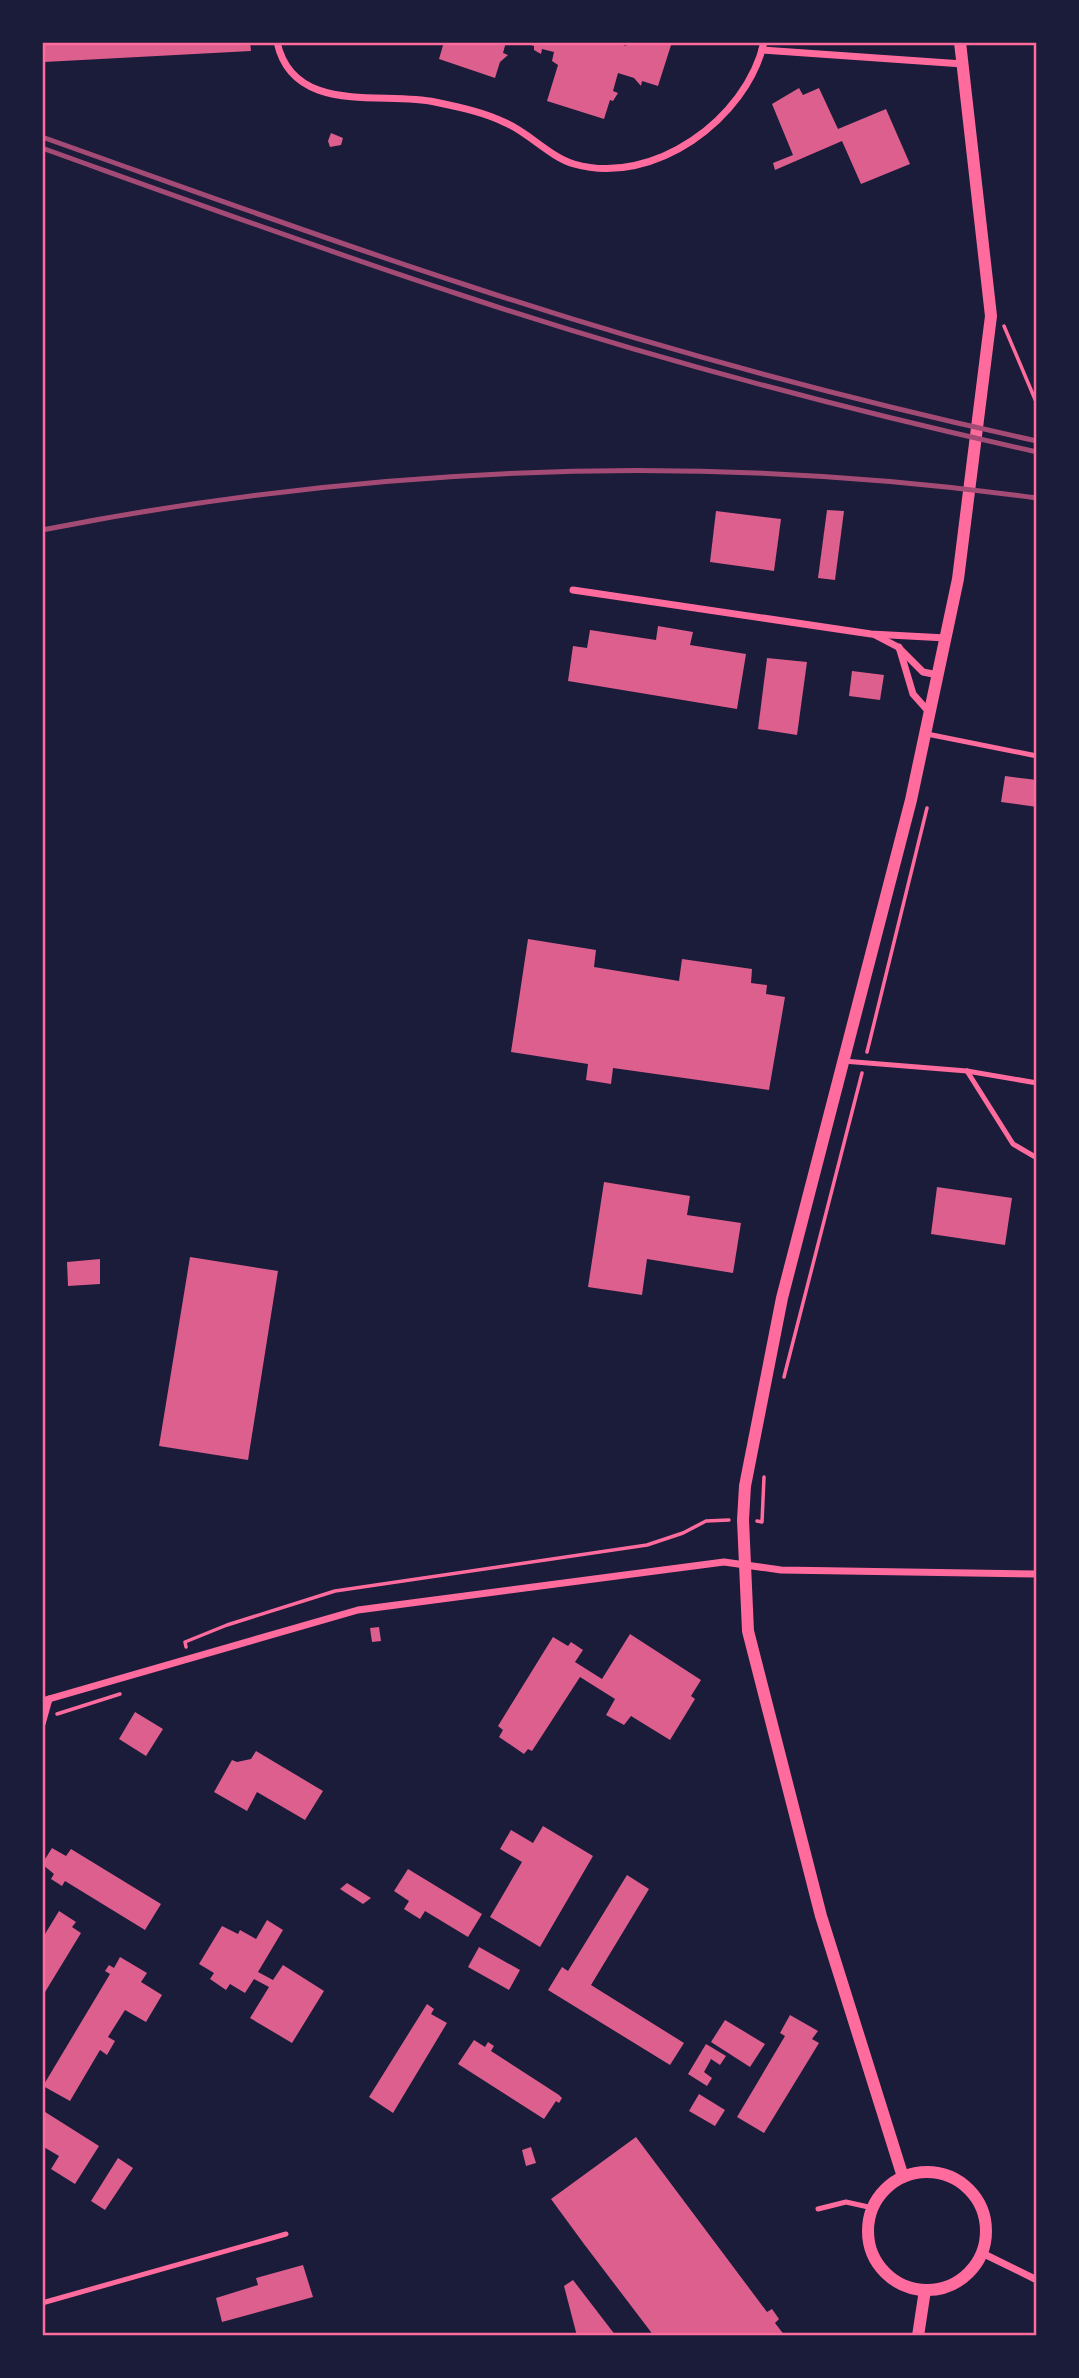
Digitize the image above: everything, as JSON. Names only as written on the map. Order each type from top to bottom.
[{"type":"street","points":[[277,42],[281,59],[310,88],[356,100],[416,98],[472,110],[507,123],[573,164],[614,167],[648,161],[670,152],[715,126],[740,96],[763,46],[963,64]]},
{"type":"street","points":[[903,2178],[821,1916],[748,1631],[743,1520],[745,1486],[782,1298],[911,800],[958,579],[962,530],[991,316],[960,42]]},
{"type":"street","points":[[573,590],[871,634],[946,638]]},
{"type":"street","points":[[871,634],[898,647],[923,671],[938,675]]},
{"type":"street","points":[[898,647],[913,694],[929,712]]},
{"type":"street","points":[[42,1724],[45,1700],[358,1610],[724,1562],[781,1570],[1037,1574]]},
{"type":"street","points":[[920,2173],[938,2173],[969,2189],[979,2203],[985,2219],[986,2237],[982,2253],[967,2275],[956,2283],[925,2290],[901,2284],[879,2264],[869,2237],[873,2208],[886,2190],[903,2178],[920,2173]]},
{"type":"street","points":[[982,2253],[1037,2280]]},
{"type":"street","points":[[918,2336],[925,2290]]},
{"type":"lane","points":[[925,734],[1037,756]]},
{"type":"lane","points":[[843,1061],[967,1071],[1037,1083]]},
{"type":"lane","points":[[967,1071],[1013,1144],[1037,1158]]},
{"type":"lane","points":[[818,2209],[846,2202],[873,2208]]},
{"type":"lane","points":[[42,2303],[286,2234]]},
{"type":"path","points":[[991,316],[1008,328],[1037,404]]},
{"type":"path","points":[[185,1642],[227,1625],[335,1591],[647,1545],[683,1534],[706,1521],[743,1520]]},
{"type":"building","points":[[43,42],[250,42],[251,51],[44,62]]},
{"type":"building","points":[[444,42],[506,42],[503,53],[508,55],[500,62],[495,78],[439,59]]},
{"type":"building","points":[[523,42],[615,42],[626,46],[627,42],[672,42],[658,86],[642,81],[641,86],[634,78],[618,73],[613,91],[618,93],[613,101],[610,100],[604,119],[547,101],[558,65],[552,61],[554,52],[542,49],[541,54],[534,50],[534,46]]},
{"type":"building","points":[[799,88],[803,95],[819,88],[838,129],[886,109],[910,164],[861,184],[842,141],[775,170],[773,163],[793,155],[772,104]]},
{"type":"building","points":[[331,133],[343,138],[341,145],[330,147],[328,141]]},
{"type":"building","points":[[827,510],[844,511],[835,580],[818,578]]},
{"type":"building","points":[[716,511],[781,519],[774,571],[710,562]]},
{"type":"building","points":[[658,626],[693,632],[690,645],[746,654],[737,709],[568,681],[573,646],[587,648],[590,630],[656,640]]},
{"type":"building","points":[[767,658],[807,662],[797,735],[758,729]]},
{"type":"building","points":[[852,671],[884,675],[880,700],[849,696]]},
{"type":"building","points":[[1005,776],[1037,780],[1037,807],[1001,802]]},
{"type":"building","points":[[528,939],[596,950],[594,967],[679,981],[682,959],[752,969],[751,983],[767,985],[766,994],[785,997],[769,1090],[613,1068],[611,1084],[586,1080],[588,1064],[511,1052]]},
{"type":"building","points":[[604,1182],[690,1196],[687,1215],[741,1223],[733,1273],[647,1259],[642,1295],[588,1287]]},
{"type":"building","points":[[937,1187],[1012,1198],[1005,1245],[931,1234]]},
{"type":"building","points":[[190,1257],[278,1271],[248,1460],[159,1446]]},
{"type":"building","points":[[100,1259],[100,1284],[68,1286],[67,1262]]},
{"type":"building","points":[[379,1627],[381,1641],[372,1642],[370,1628]]},
{"type":"building","points":[[630,1634],[701,1680],[691,1696],[695,1699],[670,1740],[631,1716],[624,1725],[606,1715],[615,1699],[580,1677],[532,1751],[528,1749],[524,1754],[499,1737],[503,1730],[498,1726],[553,1637],[568,1646],[571,1642],[583,1650],[575,1662],[602,1679]]},
{"type":"building","points":[[135,1712],[163,1729],[146,1756],[119,1739]]},
{"type":"building","points":[[256,1751],[323,1791],[305,1820],[257,1792],[247,1811],[214,1792],[232,1760],[237,1762],[251,1759]]},
{"type":"building","points":[[543,1826],[593,1856],[540,1947],[490,1917],[522,1862],[500,1849],[511,1830],[533,1843]]},
{"type":"building","points":[[52,1848],[66,1856],[71,1849],[161,1904],[145,1930],[65,1881],[62,1886],[51,1879],[54,1874],[42,1864]]},
{"type":"building","points":[[408,1869],[482,1914],[468,1937],[425,1911],[420,1919],[404,1909],[409,1901],[394,1891]]},
{"type":"building","points":[[627,1875],[649,1889],[591,1985],[684,2043],[670,2065],[548,1990],[562,1967],[568,1971]]},
{"type":"building","points":[[347,1883],[371,1898],[363,1904],[340,1889]]},
{"type":"building","points":[[59,1911],[76,1922],[72,1927],[81,1933],[42,1997],[42,1939]]},
{"type":"building","points":[[267,1920],[283,1930],[258,1972],[273,1980],[283,1965],[324,1991],[292,2043],[250,2018],[269,1987],[254,1979],[245,1993],[230,1984],[226,1990],[210,1979],[214,1973],[199,1964],[222,1926],[238,1934],[240,1930],[256,1939]]},
{"type":"building","points":[[479,1947],[520,1970],[509,1990],[468,1967]]},
{"type":"building","points":[[120,1957],[147,1973],[141,1982],[162,1995],[146,2022],[125,2010],[108,2037],[115,2041],[107,2055],[100,2050],[70,2101],[43,2086],[110,1974],[105,1971],[109,1965],[114,1968]]},
{"type":"building","points":[[427,2004],[434,2009],[431,2014],[447,2023],[393,2113],[369,2097]]},
{"type":"building","points":[[790,2015],[818,2031],[812,2039],[819,2043],[764,2133],[737,2117],[785,2036],[780,2033]]},
{"type":"building","points":[[725,2020],[765,2044],[750,2067],[711,2042]]},
{"type":"building","points":[[474,2040],[485,2047],[488,2042],[494,2046],[491,2051],[559,2095],[562,2098],[559,2103],[556,2101],[544,2119],[458,2064]]},
{"type":"building","points":[[706,2044],[726,2056],[720,2065],[711,2059],[704,2072],[712,2078],[707,2086],[688,2074]]},
{"type":"building","points":[[699,2094],[725,2110],[715,2126],[689,2111]]},
{"type":"building","points":[[42,2110],[99,2146],[75,2184],[51,2169],[59,2156],[42,2146]]},
{"type":"building","points":[[636,2137],[767,2312],[772,2309],[779,2319],[775,2323],[785,2336],[654,2336],[584,2244],[551,2199]]},
{"type":"building","points":[[531,2147],[536,2163],[526,2166],[522,2150]]},
{"type":"building","points":[[118,2158],[133,2168],[105,2210],[91,2201]]},
{"type":"building","points":[[303,2265],[313,2297],[222,2322],[216,2298],[258,2285],[256,2278]]},
{"type":"building","points":[[573,2280],[616,2336],[577,2336],[564,2286]]},
{"type":"railway","points":[[42,137],[360,249],[607,330],[821,390],[1037,441]]},
{"type":"railway","points":[[42,148],[356,260],[603,340],[819,400],[1037,452]]},
{"type":"railway","points":[[42,530],[166,508],[289,491],[414,479],[538,472],[787,474],[1037,498]]}]
